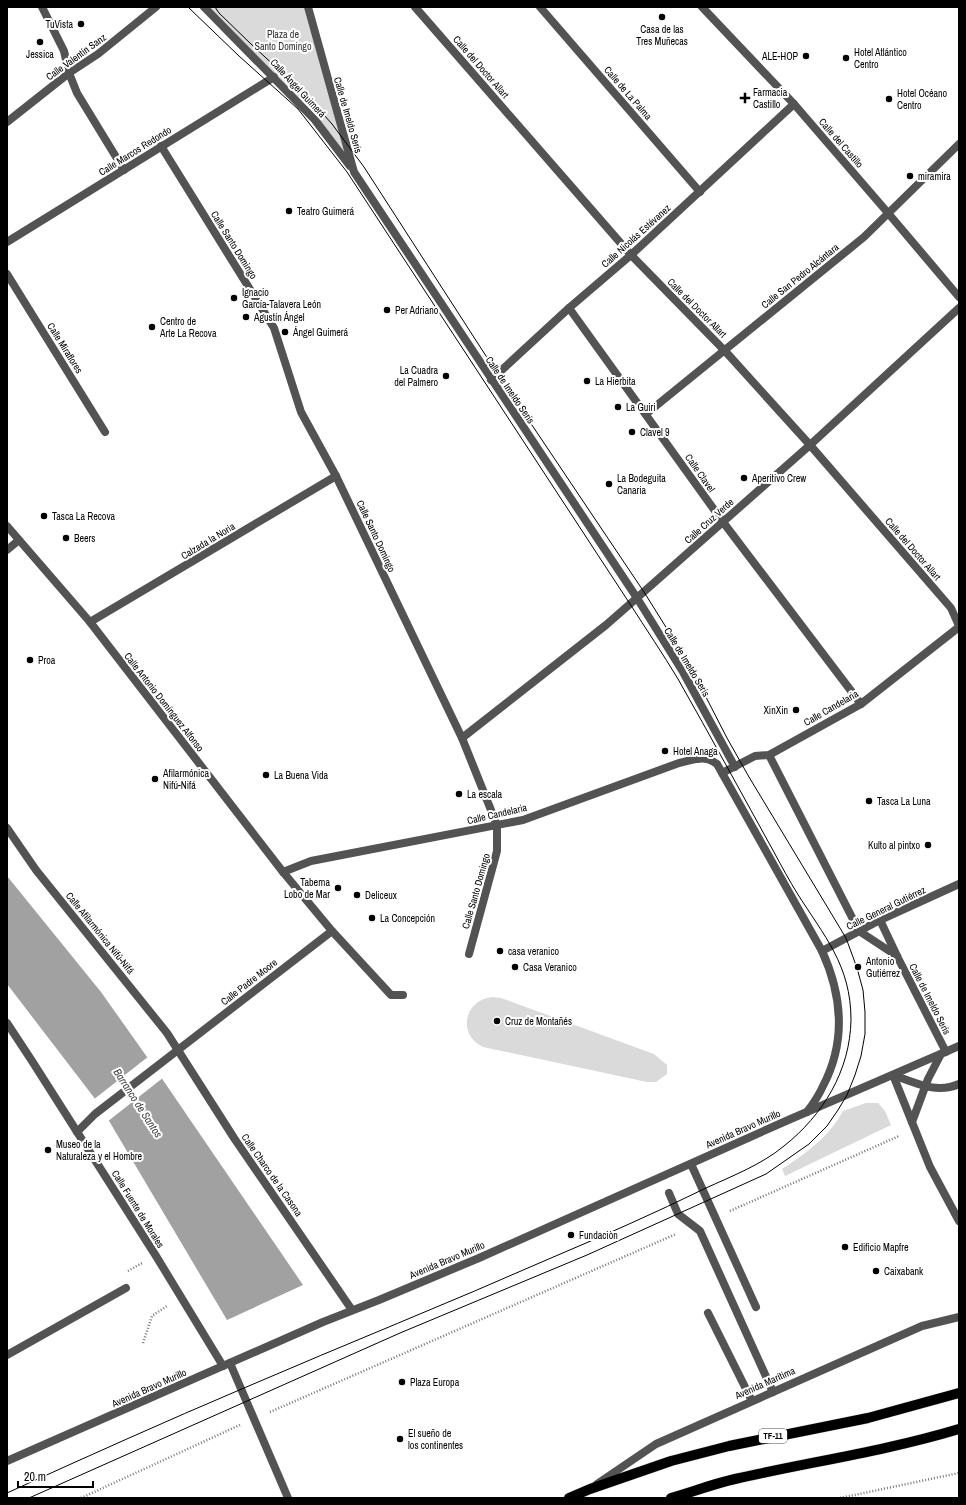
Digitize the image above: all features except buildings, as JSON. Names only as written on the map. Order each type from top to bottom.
[{"type":"main road","name":"Avenida Marítima","points":[[569,1498],[590,1489],[672,1461],[715,1449],[868,1418],[959,1393]]},
{"type":"main road","points":[[670,1498],[734,1479],[873,1450],[959,1429]]},
{"type":"street","points":[[42,7],[64,51],[68,74],[77,93],[124,170]]},
{"type":"street","name":"Calle Valentín Sanz","points":[[7,122],[68,74],[98,54],[156,7]]},
{"type":"street","name":"Calle Ángel Guimerá","points":[[204,7],[315,120],[354,172]]},
{"type":"street","name":"Calle de Imeldo Serís","points":[[308,7],[354,172],[490,380],[637,598],[683,672],[735,767]]},
{"type":"street","name":"Calle del Doctor Allart","points":[[415,7],[631,255],[725,351],[810,445],[950,608],[959,626]]},
{"type":"street","name":"Calle de La Palma","points":[[540,7],[700,192]]},
{"type":"street","name":"Calle del Castillo","points":[[705,8],[794,104],[959,297]]},
{"type":"street","name":"Calle Marcos Redondo","points":[[7,242],[274,77]]},
{"type":"street","name":"Calle Nicolás Estévanez","points":[[490,380],[569,308],[631,255],[794,104]]},
{"type":"street","name":"Calle San Pedro Alcántara","points":[[646,414],[864,236],[959,144]]},
{"type":"street","name":"Calle Santo Domingo","points":[[161,146],[274,328],[301,412],[336,476],[462,738],[498,825],[497,851],[469,954]]},
{"type":"street","name":"Calle Miraflores","points":[[7,274],[105,432]]},
{"type":"street","name":"Calle Clavel","points":[[569,308],[723,522],[861,704]]},
{"type":"street","name":"Calle Cruz Verde","points":[[462,738],[606,625],[810,445],[959,308]]},
{"type":"street","name":"Calzada la Noria","points":[[90,622],[336,476]]},
{"type":"street","name":"Calle Antonio Domínguez Alfonso","points":[[7,526],[90,622],[283,872],[332,931],[391,995],[403,995]]},
{"type":"street","points":[[7,550],[19,540]]},
{"type":"street","name":"Calle Candelaria","points":[[283,872],[311,861],[523,820],[679,763],[702,758],[710,759],[717,764],[722,773],[755,756],[769,755],[861,704],[959,626]]},
{"type":"street","name":"Calle de Imeldo Serís","points":[[769,755],[859,931],[897,956]]},
{"type":"street","points":[[722,773],[822,952],[831,971],[835,985],[839,1029],[834,1057],[823,1087],[807,1112]]},
{"type":"street","name":"Calle Afilarmónica Nifú-Nifá","points":[[7,828],[36,870],[155,1017],[178,1049]]},
{"type":"street","name":"Calle General Gutiérrez","points":[[822,952],[880,920],[959,884]]},
{"type":"street","name":"Calle de Imeldo Serís","points":[[880,920],[943,1053]]},
{"type":"street","name":"Calle Padre Moore","points":[[77,1132],[96,1114],[178,1049],[332,931]]},
{"type":"street","name":"Calle Fuente de Morales","points":[[7,1023],[156,1256],[180,1297],[230,1363],[255,1418],[288,1498]]},
{"type":"street","name":"Avenida Bravo Murillo","points":[[7,1461],[352,1310],[479,1258],[959,1046]]},
{"type":"street","name":"Calle Charco de la Casona","points":[[178,1049],[234,1138],[352,1310]]},
{"type":"street","points":[[913,1126],[930,1074],[943,1053]]},
{"type":"street","points":[[893,1074],[926,1087],[950,1088],[959,1084]]},
{"type":"street","points":[[893,1074],[930,1167],[959,1221]]},
{"type":"street","points":[[691,1164],[756,1307]]},
{"type":"street","points":[[669,1193],[678,1214],[700,1231],[773,1392]]},
{"type":"street","points":[[7,1355],[126,1288]]},
{"type":"street","points":[[708,1313],[752,1402]]},
{"type":"street","name":"Avenida Marítima","points":[[590,1489],[656,1444],[922,1326],[959,1318]]},
{"type":"path","points":[[715,1217],[913,1126]]},
{"type":"path","points":[[81,1498],[255,1418],[693,1226]]},
{"type":"path","points":[[126,1288],[120,1275],[156,1256]]},
{"type":"path","points":[[143,1343],[152,1316],[180,1297]]},
{"type":"path","points":[[840,1498],[959,1473]]},
{"type":"green space","name":"Plaza de Santo Domingo","points":[[204,7],[308,7],[354,172],[315,120]]},
{"type":"green space","points":[[492,997],[501,998],[654,1054],[667,1065],[667,1074],[656,1082],[647,1082],[483,1047],[475,1042],[470,1035],[467,1027],[467,1019],[475,1004]]},
{"type":"green space","points":[[866,1103],[878,1103],[885,1111],[891,1125],[785,1176],[782,1169],[816,1144],[838,1120],[843,1111]]},
{"type":"water","name":"Barranco de Santos","points":[[7,876],[101,992],[303,1285],[227,1320],[99,1104],[7,984]]},
{"type":"pier","points":[[149,1056],[164,1077],[107,1122],[93,1100]]},
{"type":"tram line","points":[[7,1493],[214,1401],[609,1233],[766,1159],[798,1134],[822,1106],[840,1074],[846,1057],[849,1039],[851,1020],[850,1001],[841,967],[834,952],[791,883],[678,679],[347,172],[298,109],[239,56],[188,7]]},
{"type":"tram line","points":[[29,1498],[400,1333],[587,1255],[766,1174],[809,1144],[827,1126],[847,1095],[861,1056],[865,1034],[863,990],[846,938],[749,777],[689,664],[644,592],[497,373],[364,167],[332,124],[308,97],[251,44],[219,13],[215,7]]},
{"type":"place","name":"Casa de las Tres Muñecas","points":[[662,17]]},
{"type":"place","name":"TuVista","points":[[81,24]]},
{"type":"place","name":"Jessica","points":[[40,42]]},
{"type":"place","name":"ALE-HOP","points":[[806,56]]},
{"type":"place","name":"Hotel Atlántico Centro","points":[[846,58]]},
{"type":"place","name":"Farmacia Castillo","points":[[745,98]]},
{"type":"place","name":"Hotel Océano Centro","points":[[889,99]]},
{"type":"place","name":"miramira","points":[[910,176]]},
{"type":"place","name":"Teatro Guimerá","points":[[289,211]]},
{"type":"place","name":"Ignacio García-Talavera León","points":[[234,298]]},
{"type":"place","name":"Per Adriano","points":[[387,310]]},
{"type":"place","name":"Agustín Ángel","points":[[246,317]]},
{"type":"place","name":"Centro de Arte La Recova","points":[[152,327]]},
{"type":"place","name":"Ángel Guimerá","points":[[285,332]]},
{"type":"place","name":"La Cuadra del Palmero","points":[[446,376]]},
{"type":"place","name":"La Hierbita","points":[[587,381]]},
{"type":"place","name":"La Guiri","points":[[618,407]]},
{"type":"place","name":"Clavel 9","points":[[632,432]]},
{"type":"place","name":"Aperitivo Crew","points":[[744,478]]},
{"type":"place","name":"La Bodeguita Canaria","points":[[609,484]]},
{"type":"place","name":"Tasca La Recova","points":[[44,516]]},
{"type":"place","name":"Beers","points":[[66,538]]},
{"type":"place","name":"Proa","points":[[30,660]]},
{"type":"place","name":"XinXin","points":[[796,710]]},
{"type":"place","name":"Hotel Anaga","points":[[665,751]]},
{"type":"place","name":"La Buena Vida","points":[[266,775]]},
{"type":"place","name":"Afilarmónica Nifú-Nifá","points":[[155,779]]},
{"type":"place","name":"La escala","points":[[459,794]]},
{"type":"place","name":"Tasca La Luna","points":[[869,801]]},
{"type":"place","name":"Kulto al pintxo","points":[[928,845]]},
{"type":"place","name":"Taberna Lobo de Mar","points":[[338,888]]},
{"type":"place","name":"Deliceux","points":[[357,895]]},
{"type":"place","name":"La Concepción","points":[[372,918]]},
{"type":"place","name":"casa veranico","points":[[500,951]]},
{"type":"place","name":"Casa Veranico","points":[[515,967]]},
{"type":"place","name":"Antonio Gutiérrez","points":[[858,967]]},
{"type":"place","name":"Cruz de Montañés","points":[[497,1021]]},
{"type":"place","name":"Museo de la Naturaleza y el Hombre","points":[[48,1150]]},
{"type":"place","name":"Fundaciòn","points":[[571,1235]]},
{"type":"place","name":"Edificio Mapfre","points":[[845,1247]]},
{"type":"place","name":"Caixabank","points":[[876,1271]]},
{"type":"place","name":"Plaza Europa","points":[[402,1382]]},
{"type":"place","name":"El sueño de los continentes","points":[[400,1439]]}]
